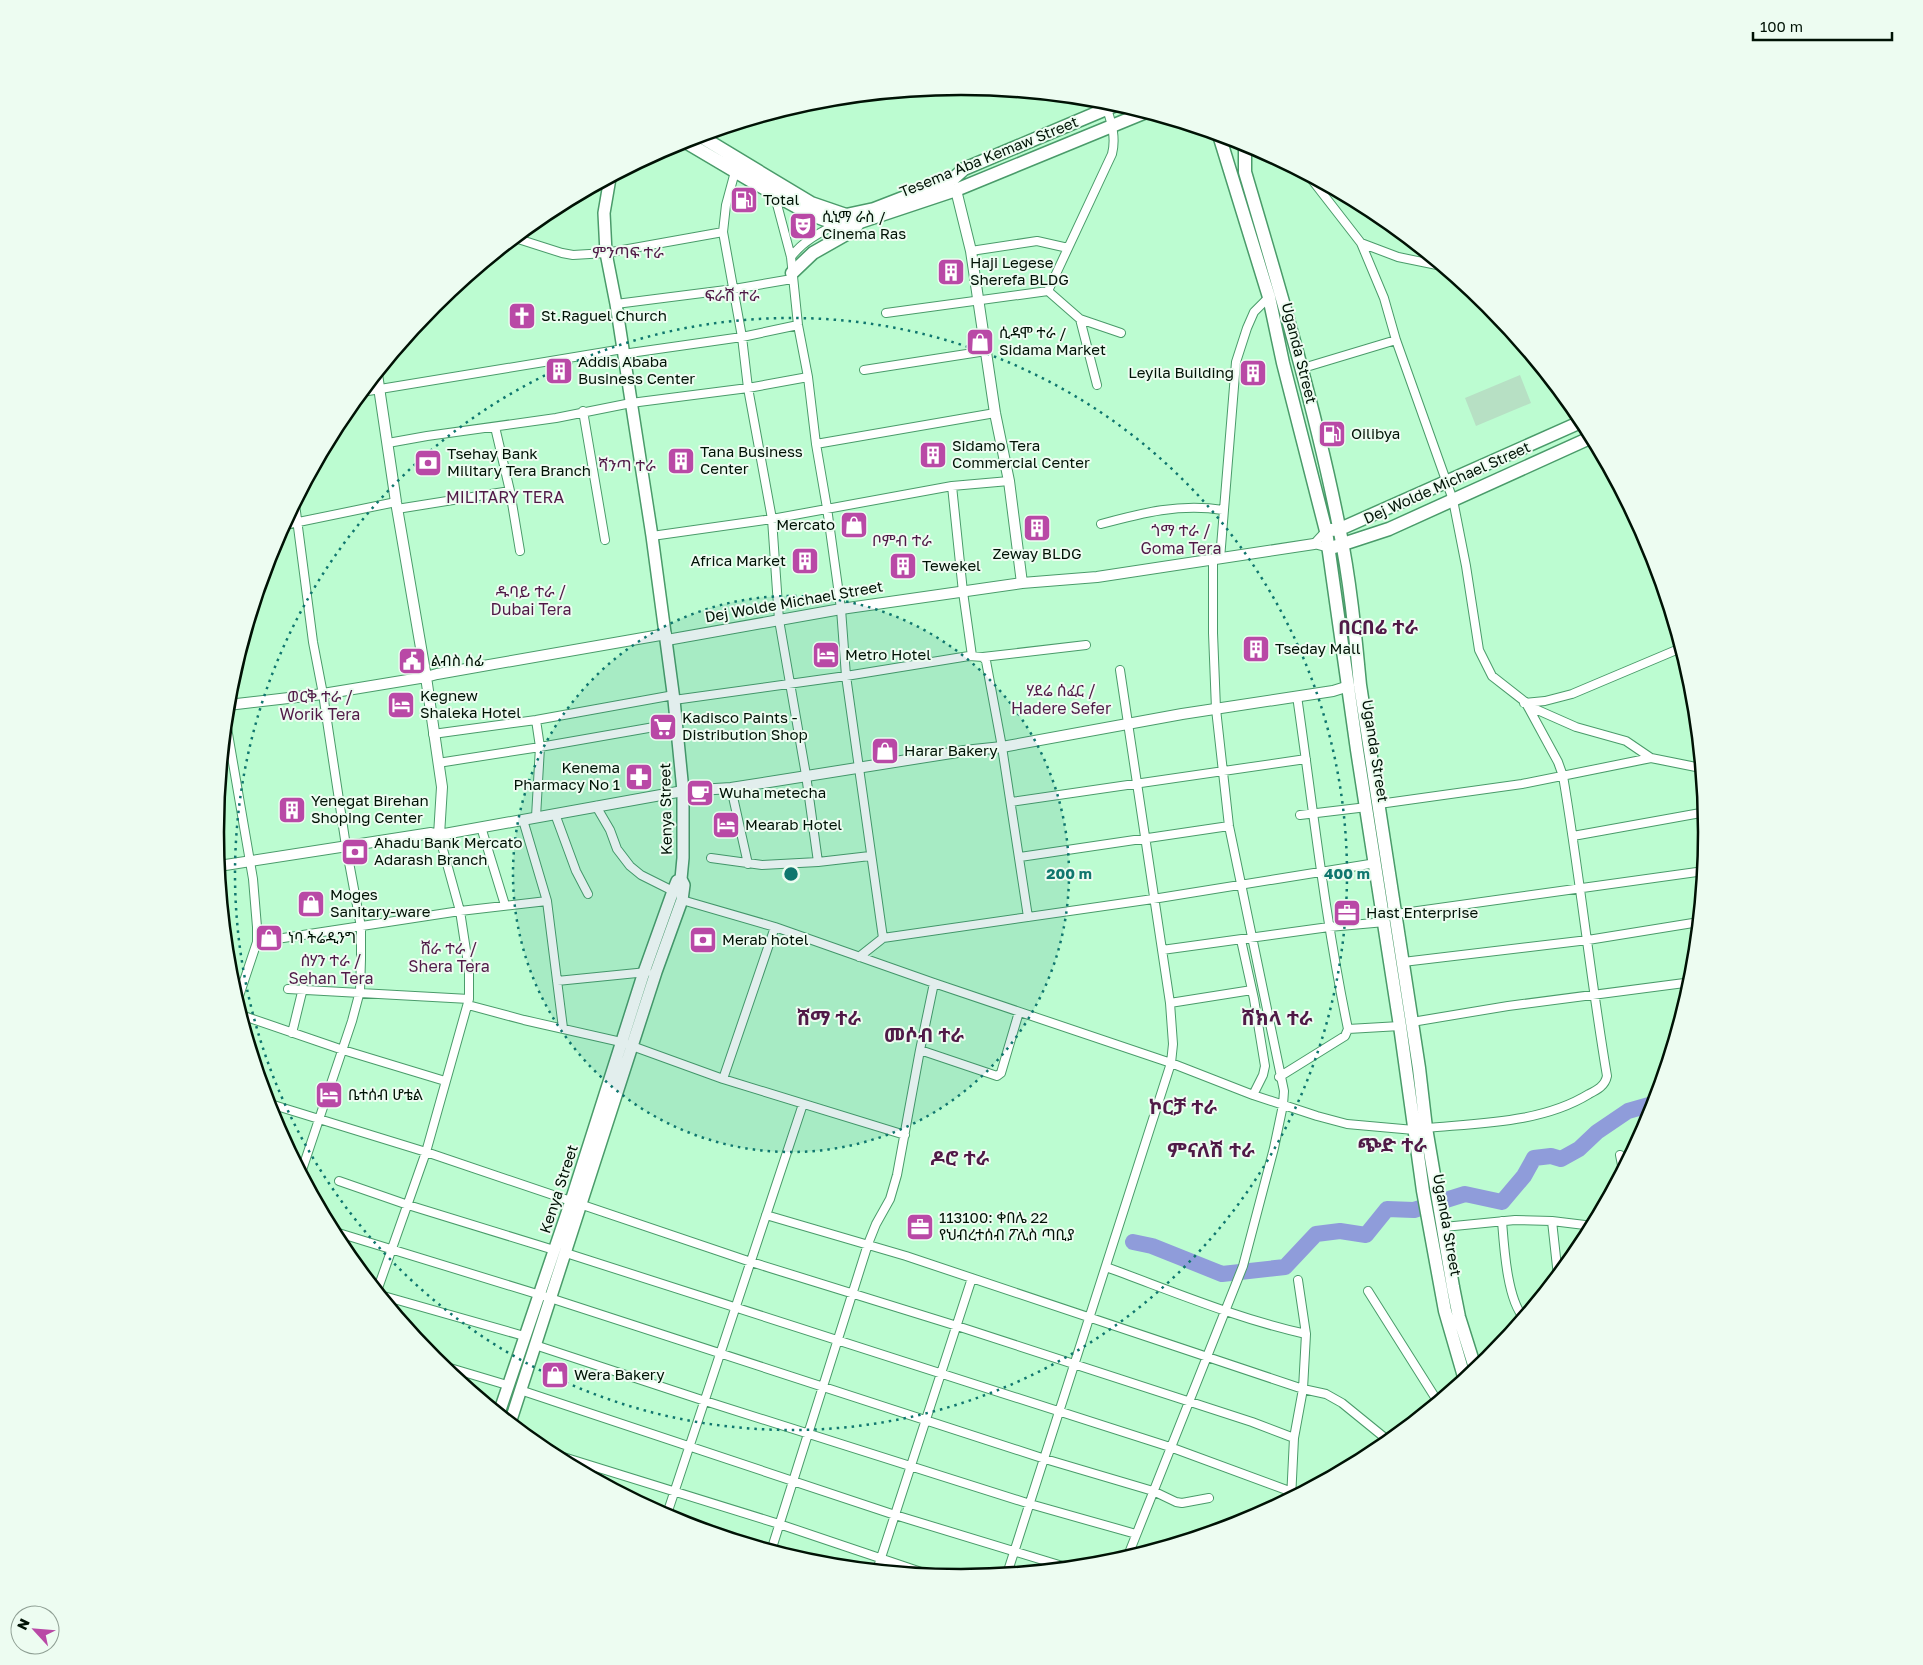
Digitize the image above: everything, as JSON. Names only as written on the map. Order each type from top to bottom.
[{"type":"main road","name":"Tesema Aba Kemaw Street","points":[[694,145],[738,165],[842,220],[955,184],[964,169],[1105,109]]},
{"type":"main road","name":"Tesema Aba Kemaw Street","points":[[706,141],[774,193],[815,216],[858,224],[955,184],[1135,116]]},
{"type":"main road","name":"Uganda Street","points":[[1221,142],[1269,297],[1283,362],[1326,531],[1373,805],[1396,914],[1403,962],[1406,1024]]},
{"type":"main road","name":"Uganda Street","points":[[1245,151],[1245,172],[1303,368],[1340,528],[1356,636],[1354,686]]},
{"type":"main road","name":"Kenya Street","points":[[501,1408],[538,1294],[560,1252],[627,1044],[644,972],[672,890],[677,881],[681,879],[683,858],[683,791],[674,697],[652,536],[616,304],[606,253],[604,213],[609,185]]},
{"type":"main road","points":[[792,276],[813,253],[850,232],[858,224]]},
{"type":"main road","name":"Dej Wolde Michael Street","points":[[1326,531],[1340,528],[1576,424]]},
{"type":"main road","name":"Dej Wolde Michael Street","points":[[1329,548],[1342,546],[1389,528],[1586,440]]},
{"type":"main road","name":"Uganda Street","points":[[1373,805],[1376,863],[1385,922],[1406,1024],[1420,1129],[1423,1191],[1445,1311],[1463,1373]]},
{"type":"main road","points":[[627,1044],[682,900],[684,885],[681,879]]},
{"type":"main road","name":"Uganda Street","points":[[1420,1129],[1437,1188],[1459,1317],[1473,1363]]},
{"type":"main road","points":[[512,1417],[550,1298],[560,1252]]},
{"type":"street","points":[[1048,291],[1112,154],[1114,144],[1112,111]]},
{"type":"street","points":[[738,165],[726,205],[723,232],[742,337],[748,388],[772,519],[779,620],[806,775],[818,862]]},
{"type":"street","points":[[955,184],[970,251],[995,413],[1009,481],[1022,583]]},
{"type":"street","points":[[1318,187],[1361,243],[1384,298],[1396,340],[1453,500],[1480,650],[1492,676],[1525,704],[1576,727],[1626,741],[1651,758]]},
{"type":"street","points":[[774,193],[791,257],[798,325],[808,377],[816,444],[841,609],[846,676],[883,938]]},
{"type":"street","points":[[791,257],[807,240],[842,220]]},
{"type":"street","points":[[522,240],[568,254],[606,253],[723,232]]},
{"type":"street","points":[[970,251],[1037,242],[1068,248]]},
{"type":"street","points":[[1361,243],[1398,257],[1430,264]]},
{"type":"street","points":[[616,304],[734,289],[792,276]]},
{"type":"street","points":[[886,313],[1048,291],[1080,319],[1121,333]]},
{"type":"street","points":[[1130,1550],[1243,1266],[1265,1184],[1283,1105],[1284,1091],[1229,826],[1216,709],[1213,633],[1216,559],[1223,510],[1236,362],[1244,335],[1254,312],[1269,297]]},
{"type":"street","points":[[1080,319],[1097,385]]},
{"type":"street","points":[[371,390],[623,351],[742,337],[798,325]]},
{"type":"street","points":[[1303,368],[1396,340]]},
{"type":"street","points":[[864,370],[986,351]]},
{"type":"street","points":[[388,443],[556,418],[631,403],[748,388],[808,377]]},
{"type":"street","points":[[378,381],[396,506],[426,677],[442,787],[440,835],[460,911],[470,970],[469,1002],[426,1152],[379,1285]]},
{"type":"street","points":[[584,411],[605,540]]},
{"type":"street","points":[[816,444],[995,413]]},
{"type":"street","points":[[495,427],[510,491],[520,551]]},
{"type":"street","points":[[652,536],[772,519],[952,486],[1009,481]]},
{"type":"street","points":[[952,486],[972,656]]},
{"type":"street","points":[[292,523],[396,506],[510,491]]},
{"type":"street","points":[[1100,524],[1153,510],[1175,507],[1204,507],[1223,510]]},
{"type":"street","points":[[296,514],[313,642],[361,927],[360,991],[343,1050],[303,1164]]},
{"type":"street","points":[[1314,544],[1326,531]]},
{"type":"street","name":"Dej Wolde Michael Street","points":[[235,705],[323,694],[446,672],[841,609],[1022,583],[1097,577],[1314,544],[1329,548]]},
{"type":"street","points":[[433,734],[536,720],[674,697],[846,676],[972,656],[983,657],[1086,645]]},
{"type":"street","points":[[1525,704],[1572,694],[1676,651]]},
{"type":"street","points":[[983,657],[986,661],[1002,747],[1028,918]]},
{"type":"street","points":[[1009,1568],[1171,1063],[1173,1044],[1170,1002],[1120,670]]},
{"type":"street","points":[[225,865],[431,833],[440,835],[683,791],[732,788],[858,767],[1002,747],[1354,686]]},
{"type":"street","points":[[1280,1077],[1344,1036],[1348,1029],[1337,978],[1320,871],[1314,813],[1296,696]]},
{"type":"street","points":[[682,900],[775,926],[934,984],[1171,1063],[1253,1095],[1347,1124],[1420,1129],[1512,1119],[1561,1109],[1600,1088],[1606,1081],[1607,1076],[1593,994],[1588,940],[1563,776],[1554,754],[1525,704]]},
{"type":"street","points":[[536,720],[540,747],[536,817]]},
{"type":"street","points":[[438,763],[677,723]]},
{"type":"street","points":[[229,743],[253,879],[257,942],[241,990]]},
{"type":"street","points":[[1300,815],[1522,784],[1651,758],[1696,767]]},
{"type":"street","points":[[1011,802],[1306,759]]},
{"type":"street","points":[[732,788],[748,864]]},
{"type":"street","points":[[596,806],[610,830],[617,849],[630,866],[641,875],[672,890]]},
{"type":"street","points":[[1573,836],[1698,813]]},
{"type":"street","points":[[555,814],[576,871],[588,894]]},
{"type":"street","points":[[523,820],[547,900],[563,1028]]},
{"type":"street","points":[[1020,857],[1229,826]]},
{"type":"street","points":[[481,827],[505,905]]},
{"type":"street","points":[[711,858],[762,865],[818,862],[870,856]]},
{"type":"street","points":[[859,957],[883,938],[1240,886],[1376,863]]},
{"type":"street","points":[[1396,914],[1697,872]]},
{"type":"street","points":[[257,942],[460,911],[547,900]]},
{"type":"street","points":[[1162,950],[1330,927],[1385,922]]},
{"type":"street","points":[[1403,962],[1588,940],[1694,923]]},
{"type":"street","points":[[723,1079],[775,926]]},
{"type":"street","points":[[1241,940],[1254,999],[1265,1070],[1253,1095]]},
{"type":"street","points":[[557,981],[656,972]]},
{"type":"street","points":[[1348,1029],[1406,1024],[1593,994],[1683,983]]},
{"type":"street","points":[[773,1545],[868,1244],[876,1224],[890,1199],[897,1175],[934,984]]},
{"type":"street","points":[[288,988],[360,991],[469,1002],[627,1044],[723,1079],[905,1135]]},
{"type":"street","points":[[292,1034],[303,988]]},
{"type":"street","points":[[1170,1002],[1252,990]]},
{"type":"street","points":[[1254,999],[1265,996]]},
{"type":"street","points":[[920,1050],[996,1076],[1002,1073],[1019,1012]]},
{"type":"street","points":[[248,1018],[292,1034],[445,1081]]},
{"type":"street","points":[[1265,1070],[1278,1068]]},
{"type":"street","points":[[669,1509],[803,1104]]},
{"type":"street","points":[[277,1106],[426,1152],[751,1262],[956,1326],[1294,1438]]},
{"type":"street","points":[[1620,1155],[1621,1162]]},
{"type":"street","points":[[339,1181],[408,1205],[736,1307],[1170,1447],[1288,1494]]},
{"type":"street","points":[[766,1215],[868,1244],[1303,1390],[1326,1394],[1342,1403],[1384,1437]]},
{"type":"street","points":[[1502,1221],[1504,1252],[1512,1293],[1520,1314]]},
{"type":"street","points":[[1443,1222],[1552,1221],[1585,1225]]},
{"type":"street","points":[[1552,1221],[1557,1267]]},
{"type":"street","points":[[344,1235],[538,1294],[1045,1459],[1153,1491],[1182,1503],[1209,1498]]},
{"type":"street","points":[[1106,1267],[1226,1311],[1306,1334]]},
{"type":"street","points":[[879,1565],[972,1278]]},
{"type":"street","points":[[1291,1492],[1294,1438],[1303,1390],[1306,1334],[1298,1280]]},
{"type":"street","points":[[1368,1291],[1435,1397]]},
{"type":"street","points":[[390,1298],[524,1336]]},
{"type":"street","points":[[535,1345],[1030,1504],[1136,1534]]},
{"type":"street","points":[[457,1370],[507,1385]]},
{"type":"street","points":[[520,1390],[895,1515],[1056,1564]]},
{"type":"street","points":[[576,1461],[779,1524],[907,1568]]},
{"type":"green space","points":[[1520,375],[1531,403],[1476,426],[1465,398]]},
{"type":"waterway","points":[[1133,1242],[1152,1246],[1222,1274],[1285,1267],[1316,1234],[1340,1231],[1366,1235],[1387,1209],[1414,1210],[1465,1194],[1502,1202],[1524,1176],[1534,1158],[1551,1156],[1561,1159],[1579,1149],[1597,1132],[1628,1111],[1647,1106]]},
{"type":"place","name":"Total","points":[[744,200]]},
{"type":"place","name":"ሲኒማ ራስ / Cinema Ras","points":[[803,226]]},
{"type":"place","name":"Haji Legese Sherefa BLDG","points":[[951,272]]},
{"type":"place","name":"St.Raguel Church","points":[[522,316]]},
{"type":"place","name":"ሲዳሞ ተራ / Sidama Market","points":[[980,342]]},
{"type":"place","name":"Addis Ababa Business Center","points":[[559,371]]},
{"type":"place","name":"Leyila Building","points":[[1253,373]]},
{"type":"place","name":"Oilibya","points":[[1332,434]]},
{"type":"place","name":"Sidamo Tera Commercial Center","points":[[933,455]]},
{"type":"place","name":"Tana Business Center","points":[[681,461]]},
{"type":"place","name":"Tsehay Bank Military Tera Branch","points":[[428,463]]},
{"type":"place","name":"Mercato","points":[[854,525]]},
{"type":"place","name":"Zeway BLDG","points":[[1037,528]]},
{"type":"place","name":"Africa Market","points":[[805,561]]},
{"type":"place","name":"Tewekel","points":[[903,566]]},
{"type":"place","name":"Tseday Mall","points":[[1256,649]]},
{"type":"place","name":"Metro Hotel","points":[[826,655]]},
{"type":"place","name":"ልብስ ሰፊ","points":[[412,661]]},
{"type":"place","name":"Kegnew Shaleka Hotel","points":[[401,705]]},
{"type":"place","name":"Kadisco Paints - Distribution Shop","points":[[663,727]]},
{"type":"place","name":"Harar Bakery","points":[[885,751]]},
{"type":"place","name":"Kenema Pharmacy No 1","points":[[639,777]]},
{"type":"place","name":"Wuha metecha","points":[[700,793]]},
{"type":"place","name":"Yenegat Birehan Shoping Center","points":[[292,810]]},
{"type":"place","name":"Mearab Hotel","points":[[726,825]]},
{"type":"place","name":"Ahadu Bank Mercato Adarash Branch","points":[[355,852]]},
{"type":"place","name":"Moges Sanitary-ware","points":[[311,904]]},
{"type":"place","name":"Hast Enterprise","points":[[1347,913]]},
{"type":"place","name":"ነባ ትሬዲንግ","points":[[269,938]]},
{"type":"place","name":"Merab hotel","points":[[703,940]]},
{"type":"place","name":"ቤተሰብ ሆቴል","points":[[329,1095]]},
{"type":"place","name":"113100: ቀበሌ 22 የህብረተሰብ ፖሊስ ጣቢያ","points":[[920,1227]]},
{"type":"place","name":"Wera Bakery","points":[[555,1375]]},
{"type":"district","name":"ምንጣፍ ተራ","points":[[628,252]]},
{"type":"district","name":"ፍራሽ ተራ","points":[[732,295]]},
{"type":"district","name":"ሻንጣ ተራ","points":[[627,465]]},
{"type":"district","name":"MILITARY TERA","points":[[505,497]]},
{"type":"district","name":"ጎማ ተራ / Goma Tera","points":[[1181,539]]},
{"type":"district","name":"ቦምብ ተራ","points":[[902,540]]},
{"type":"district","name":"ዱባይ ተራ / Dubai Tera","points":[[531,600]]},
{"type":"district","name":"በርበሬ ተራ","points":[[1378,627]]},
{"type":"district","name":"ሃደሬ ሰፈር / Hadere Sefer","points":[[1061,699]]},
{"type":"district","name":"ወርቅ ተራ / Worik Tera","points":[[320,705]]},
{"type":"district","name":"ሸራ ተራ / Shera Tera","points":[[449,957]]},
{"type":"district","name":"ሰሃን ተራ / Sehan Tera","points":[[331,969]]},
{"type":"district","name":"ሸማ ተራ","points":[[829,1018]]},
{"type":"district","name":"ሸክላ ተራ","points":[[1277,1018]]},
{"type":"district","name":"መሶብ ተራ","points":[[924,1035]]},
{"type":"district","name":"ኮርቻ ተራ","points":[[1183,1107]]},
{"type":"district","name":"ጭድ ተራ","points":[[1392,1145]]},
{"type":"district","name":"ምናለሽ ተራ","points":[[1211,1150]]},
{"type":"district","name":"ዶሮ ተራ","points":[[960,1158]]}]
